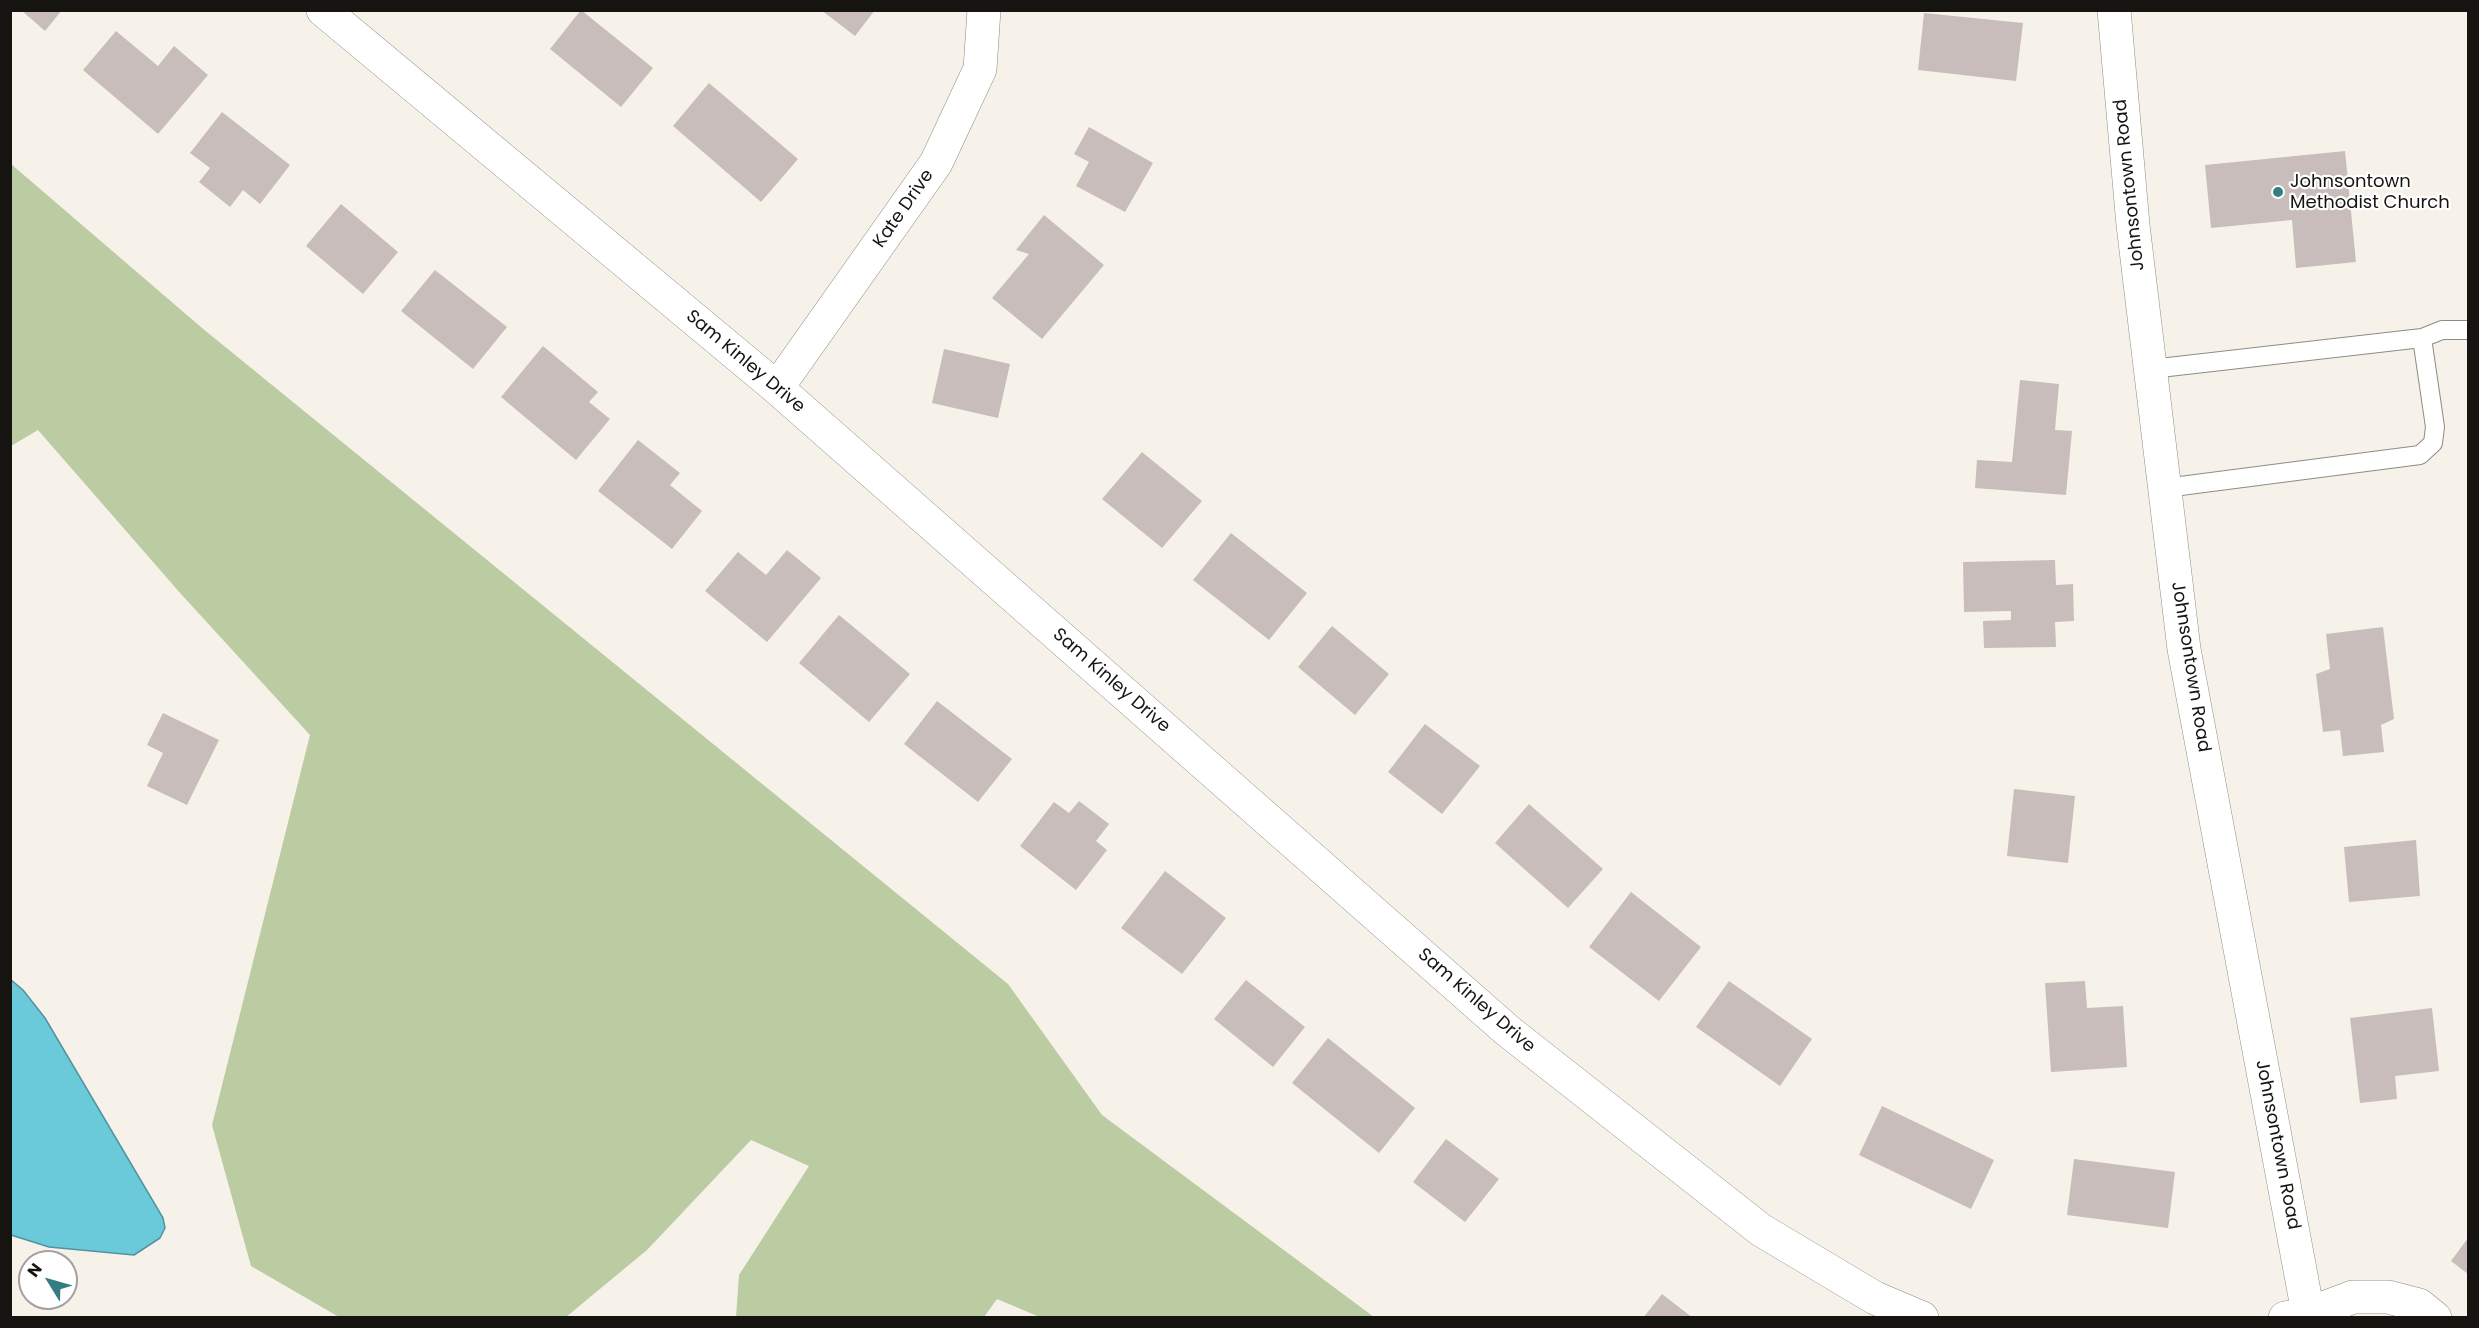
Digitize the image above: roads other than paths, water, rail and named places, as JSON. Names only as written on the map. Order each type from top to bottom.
[{"type":"street","name":"Sam Kinley Drive","points":[[323,10],[777,388],[1508,1031],[1761,1230],[1875,1298],[1922,1317]]},
{"type":"street","name":"Kate Drive","points":[[777,388],[936,163],[980,69],[984,10]]},
{"type":"street","name":"Johnsontown Road","points":[[2114,10],[2132,214],[2184,649],[2301,1316]]},
{"type":"street","points":[[2301,1316],[2353,1297],[2388,1297],[2419,1305],[2435,1317]]},
{"type":"lane","points":[[2151,369],[2422,338],[2442,330],[2469,330]]},
{"type":"lane","points":[[2165,488],[2420,455],[2433,443],[2435,427],[2422,338]]},
{"type":"water","points":[[10,979],[23,990],[45,1018],[163,1218],[165,1228],[160,1238],[134,1255],[49,1247],[11,1235]]},
{"type":"place","name":"Johnsontown Methodist Church","points":[[2278,192]]}]
